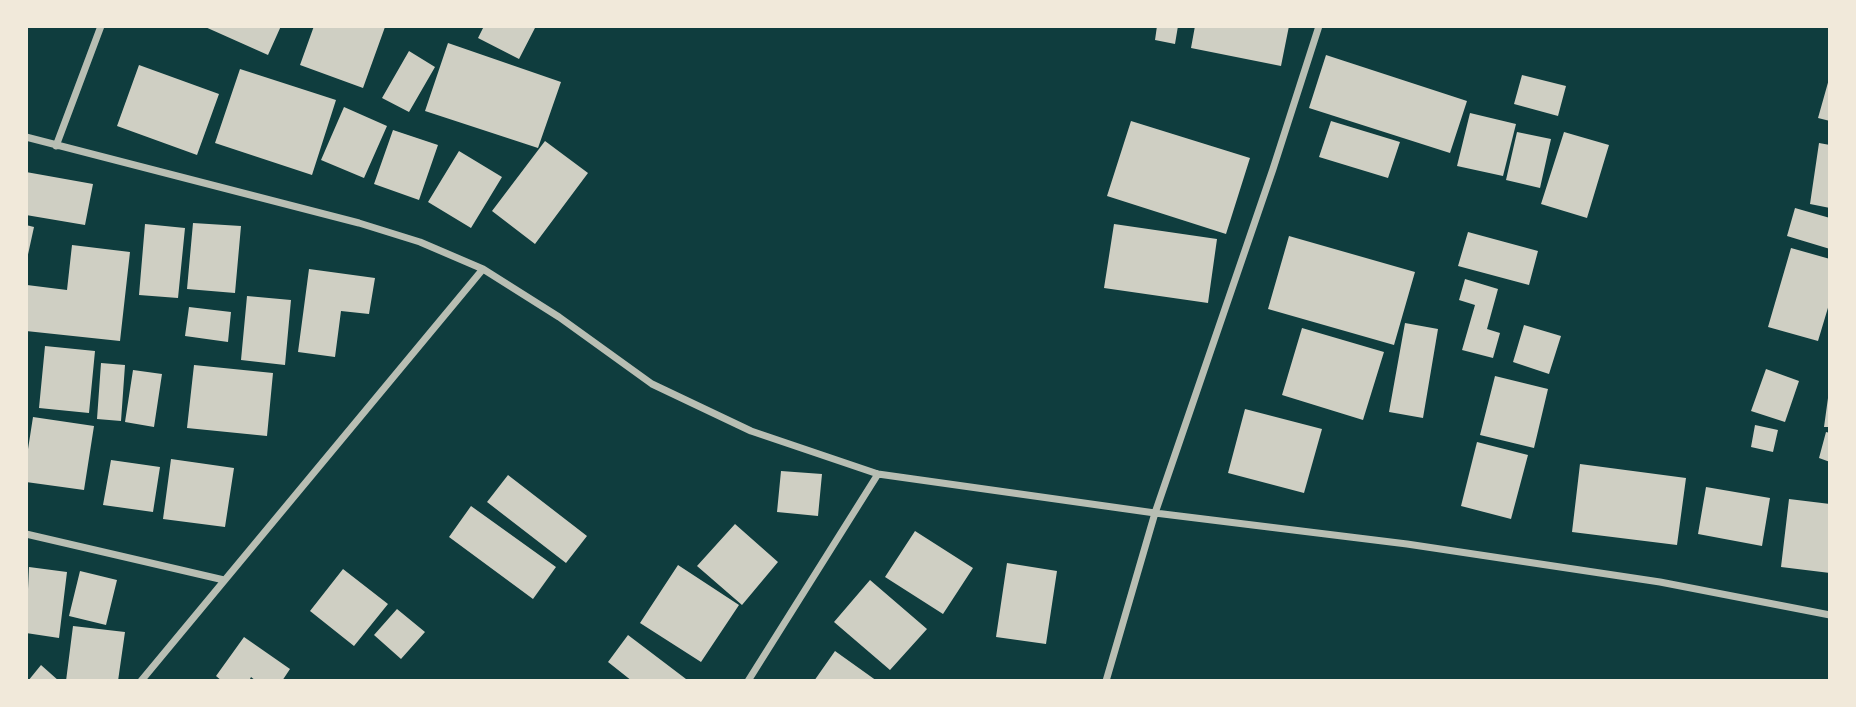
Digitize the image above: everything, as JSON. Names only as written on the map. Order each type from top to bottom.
[{"type":"street","points":[[56,146],[101,26]]},
{"type":"street","points":[[1106,681],[1155,513],[1319,26]]},
{"type":"street","points":[[26,137],[359,223],[420,242],[483,269],[559,317],[652,384],[751,431],[878,474],[1155,513],[1421,546],[1660,582],[1830,615]]},
{"type":"street","points":[[141,681],[483,269]]},
{"type":"street","points":[[748,681],[878,474]]},
{"type":"street","points":[[26,534],[224,580]]},
{"type":"building","points":[[203,26],[281,26],[268,55]]},
{"type":"building","points":[[314,26],[385,27],[363,88],[300,65]]},
{"type":"building","points":[[484,26],[536,26],[519,59],[478,38]]},
{"type":"building","points":[[1157,26],[1178,26],[1175,44],[1155,40]]},
{"type":"building","points":[[1195,26],[1289,26],[1281,66],[1191,48]]},
{"type":"building","points":[[448,43],[561,82],[538,148],[425,111]]},
{"type":"building","points":[[409,51],[435,67],[409,112],[382,98]]},
{"type":"building","points":[[1326,55],[1467,101],[1450,153],[1309,108]]},
{"type":"building","points":[[139,65],[219,94],[197,155],[117,126]]},
{"type":"building","points":[[240,69],[336,100],[312,175],[215,143]]},
{"type":"building","points":[[1522,75],[1566,86],[1558,116],[1514,104]]},
{"type":"building","points":[[1830,80],[1830,121],[1818,118]]},
{"type":"building","points":[[344,107],[387,126],[364,178],[321,160]]},
{"type":"building","points":[[1470,113],[1516,124],[1503,176],[1457,166]]},
{"type":"building","points":[[1131,121],[1250,158],[1226,234],[1107,196]]},
{"type":"building","points":[[1331,121],[1400,142],[1388,178],[1319,157]]},
{"type":"building","points":[[393,130],[438,145],[419,200],[374,184]]},
{"type":"building","points":[[1517,132],[1551,139],[1540,188],[1506,180]]},
{"type":"building","points":[[1564,132],[1609,145],[1587,218],[1541,204]]},
{"type":"building","points":[[545,141],[588,173],[535,244],[492,211]]},
{"type":"building","points":[[1819,143],[1830,145],[1830,208],[1810,204]]},
{"type":"building","points":[[459,151],[502,177],[471,228],[428,202]]},
{"type":"building","points":[[26,172],[93,184],[85,225],[26,215]]},
{"type":"building","points":[[1795,208],[1830,218],[1830,249],[1787,236]]},
{"type":"building","points":[[193,223],[241,226],[235,293],[187,289]]},
{"type":"building","points":[[145,224],[185,228],[178,298],[139,295]]},
{"type":"building","points":[[1114,224],[1217,239],[1208,303],[1104,288]]},
{"type":"building","points":[[26,225],[34,227],[27,259],[26,259]]},
{"type":"building","points":[[1468,232],[1538,251],[1529,285],[1458,266]]},
{"type":"building","points":[[1289,236],[1415,272],[1394,345],[1268,309]]},
{"type":"building","points":[[72,245],[130,252],[120,341],[26,331],[27,285],[67,290]]},
{"type":"building","points":[[1791,248],[1830,259],[1830,301],[1818,341],[1768,327]]},
{"type":"building","points":[[309,269],[375,278],[369,314],[341,311],[335,357],[298,352]]},
{"type":"building","points":[[1465,279],[1498,289],[1487,329],[1500,333],[1493,358],[1462,350],[1475,305],[1459,300]]},
{"type":"building","points":[[247,296],[291,300],[285,365],[241,360]]},
{"type":"building","points":[[189,307],[231,312],[228,342],[185,336]]},
{"type":"building","points":[[1405,323],[1438,329],[1423,418],[1389,412]]},
{"type":"building","points":[[1524,325],[1561,336],[1549,374],[1513,362]]},
{"type":"building","points":[[1302,328],[1384,352],[1363,420],[1282,395]]},
{"type":"building","points":[[45,346],[95,351],[89,413],[39,408]]},
{"type":"building","points":[[101,363],[125,365],[121,421],[97,419]]},
{"type":"building","points":[[194,365],[273,373],[267,436],[187,428]]},
{"type":"building","points":[[1766,369],[1799,381],[1785,422],[1751,411]]},
{"type":"building","points":[[133,370],[162,374],[154,427],[125,422]]},
{"type":"building","points":[[1495,376],[1548,389],[1534,448],[1480,435]]},
{"type":"building","points":[[1828,398],[1830,427],[1824,427]]},
{"type":"building","points":[[1245,409],[1322,429],[1304,493],[1228,473]]},
{"type":"building","points":[[33,417],[94,426],[84,490],[26,482],[26,462]]},
{"type":"building","points":[[1755,425],[1778,430],[1773,452],[1751,447]]},
{"type":"building","points":[[1826,432],[1830,433],[1830,462],[1819,458]]},
{"type":"building","points":[[1477,442],[1528,455],[1511,519],[1461,506]]},
{"type":"building","points":[[171,459],[234,468],[225,527],[163,519]]},
{"type":"building","points":[[111,460],[160,467],[153,512],[103,505]]},
{"type":"building","points":[[1580,464],[1686,478],[1677,545],[1572,532]]},
{"type":"building","points":[[781,471],[822,474],[818,516],[777,512]]},
{"type":"building","points":[[508,475],[587,536],[566,563],[487,502]]},
{"type":"building","points":[[1706,487],[1770,498],[1762,546],[1698,534]]},
{"type":"building","points":[[1789,499],[1830,504],[1830,573],[1781,567]]},
{"type":"building","points":[[471,506],[556,567],[533,599],[449,537]]},
{"type":"building","points":[[735,524],[778,562],[742,605],[697,566]]},
{"type":"building","points":[[915,531],[973,568],[943,614],[885,577]]},
{"type":"building","points":[[1007,563],[1057,571],[1046,644],[996,637]]},
{"type":"building","points":[[678,565],[739,605],[701,662],[640,623]]},
{"type":"building","points":[[29,567],[67,572],[59,638],[26,633]]},
{"type":"building","points":[[343,569],[388,604],[354,646],[310,611]]},
{"type":"building","points":[[80,571],[117,580],[106,625],[69,616]]},
{"type":"building","points":[[870,580],[927,629],[890,670],[834,622]]},
{"type":"building","points":[[397,609],[425,632],[401,659],[374,635]]},
{"type":"building","points":[[73,626],[125,632],[118,681],[66,681]]},
{"type":"building","points":[[628,635],[686,679],[632,681],[608,662]]},
{"type":"building","points":[[244,637],[290,669],[282,681],[256,681],[251,677],[249,681],[222,681],[216,676]]},
{"type":"building","points":[[835,651],[877,681],[814,681]]},
{"type":"building","points":[[41,665],[59,681],[28,681]]}]
